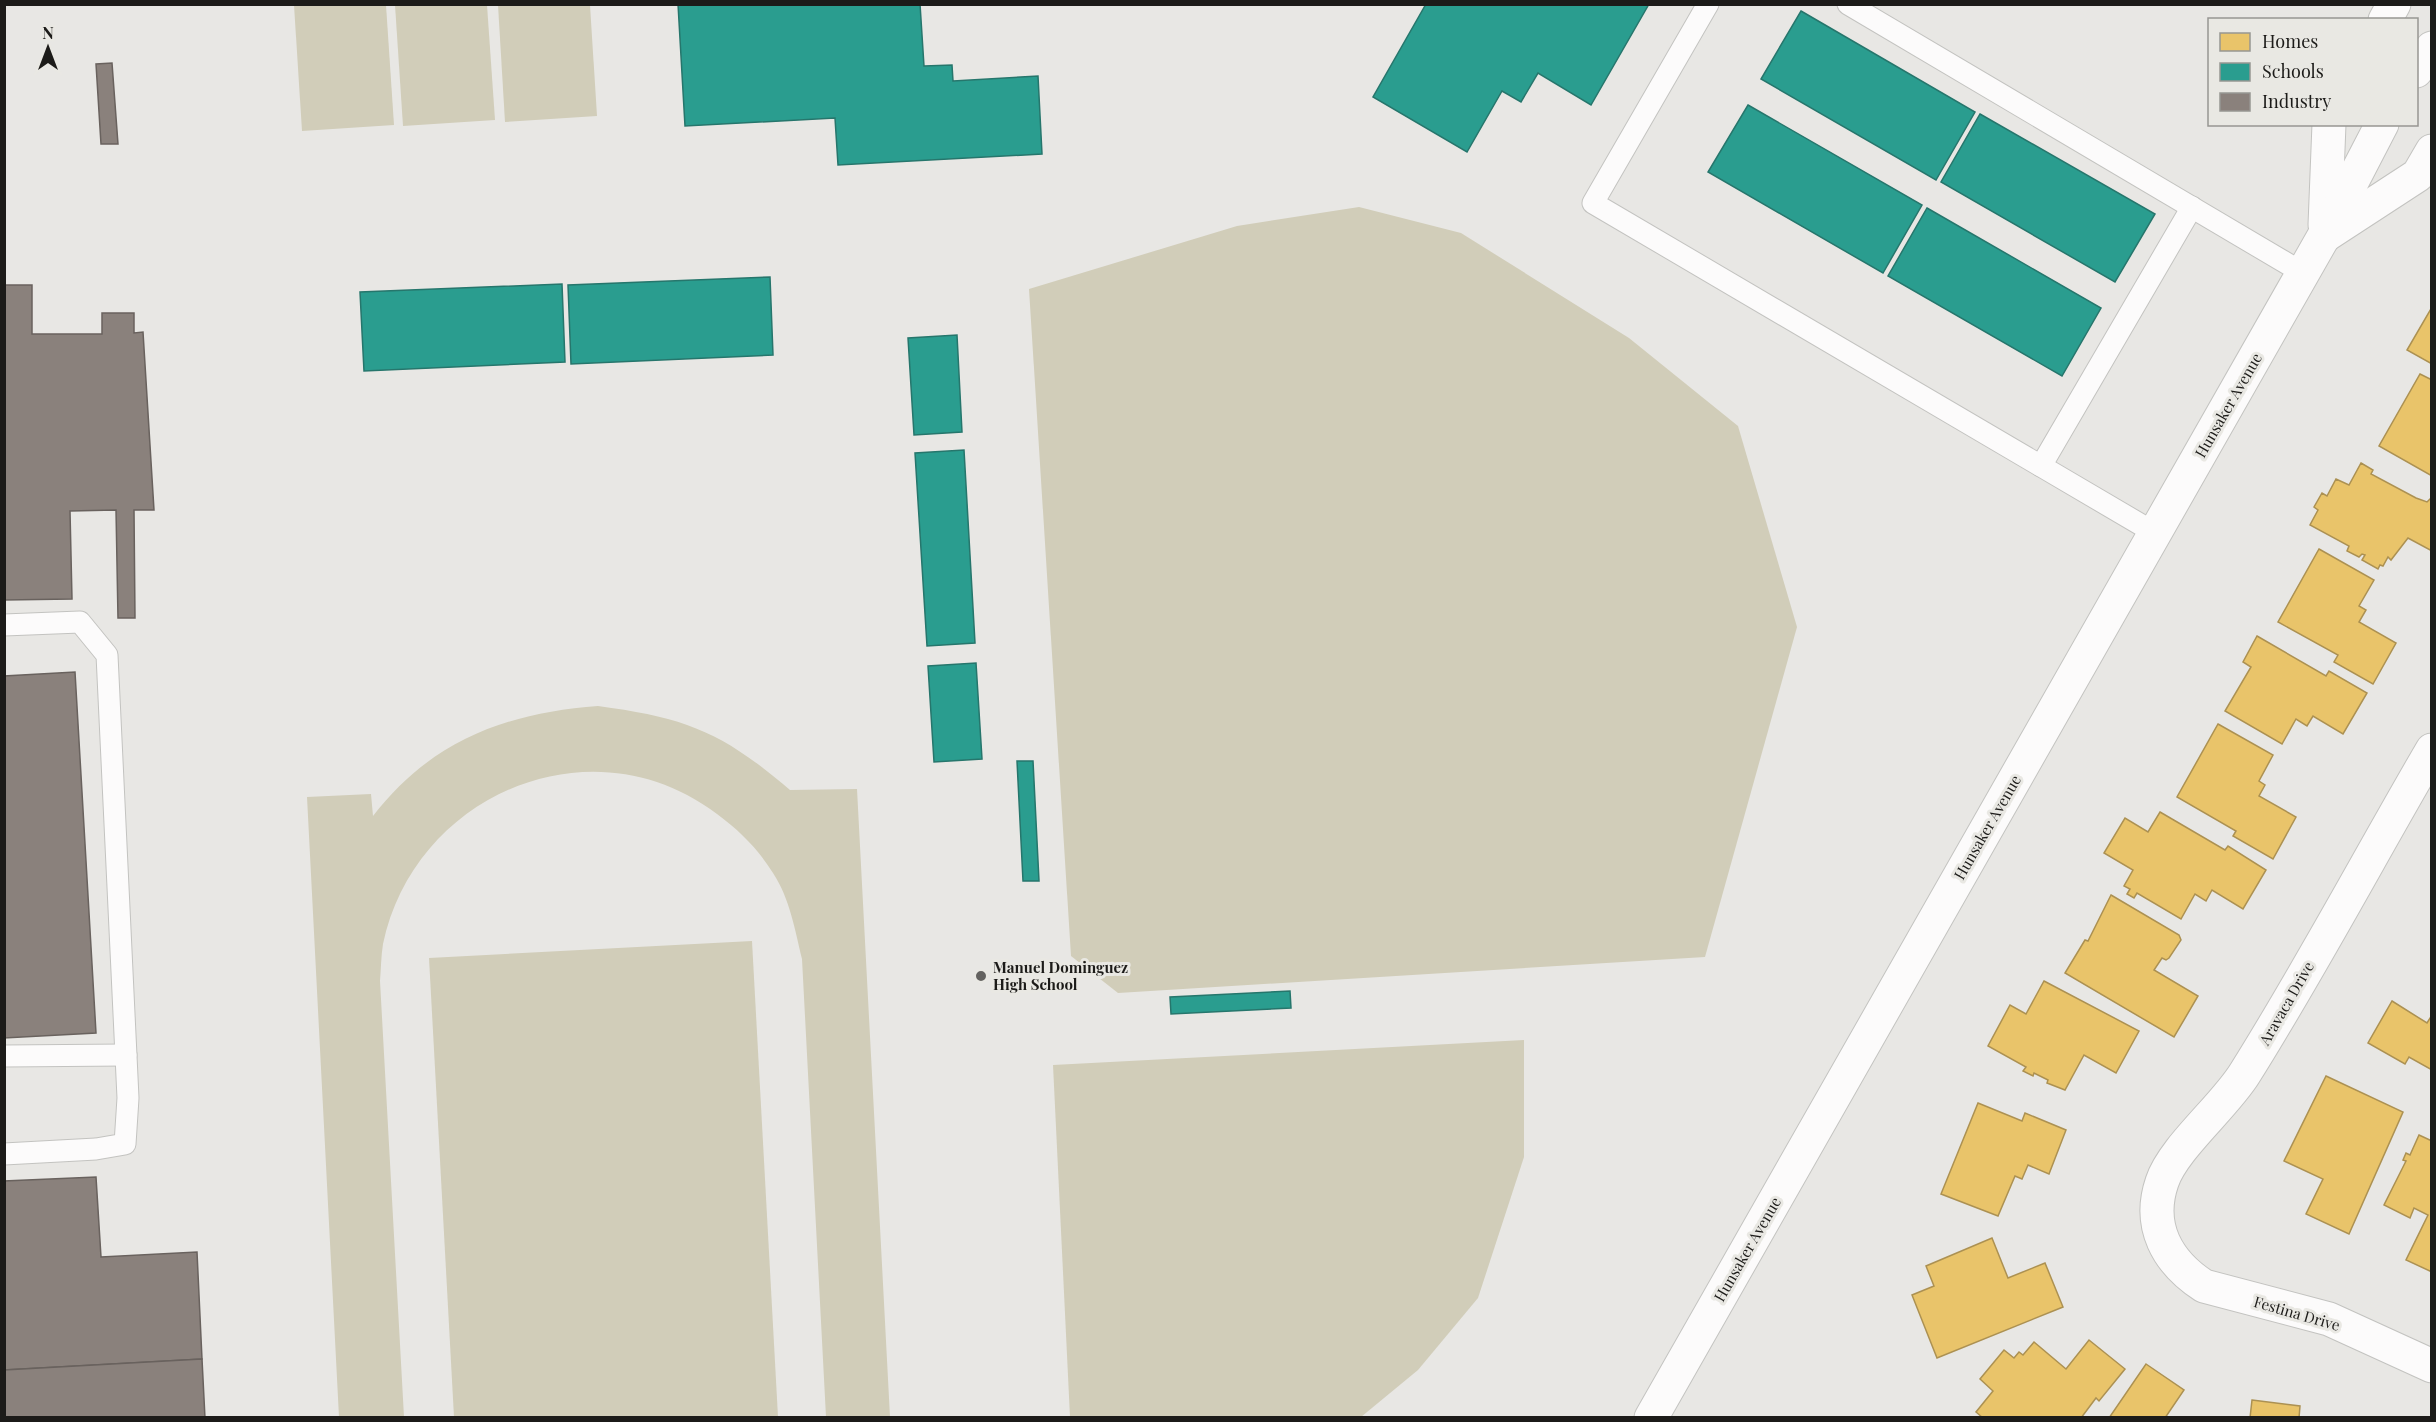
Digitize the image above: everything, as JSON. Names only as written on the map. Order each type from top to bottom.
[{"type":"street","points":[[2386,18],[2394,4]]},
{"type":"street","points":[[2418,68],[2432,48]]},
{"type":"street","name":"Hunsaker Avenue","points":[[2324,237],[2329,126]]},
{"type":"street","name":"Hunsaker Avenue","points":[[1651,1418],[2324,237],[2381,126]]},
{"type":"street","name":"Hunsaker Avenue","points":[[2324,237],[2418,175],[2432,151]]},
{"type":"street","name":"Aravaca Drive","points":[[2169,1252],[2161,1241],[2158,1230],[2162,1181],[2175,1160],[2244,1076],[2432,750]]},
{"type":"street","name":"Festina Drive","points":[[2169,1252],[2190,1277],[2204,1286],[2329,1319],[2432,1366]]},
{"type":"lane","points":[[1708,4],[1593,203],[2155,533]]},
{"type":"lane","points":[[1848,4],[2303,273]]},
{"type":"lane","points":[[2041,466],[2192,207]]},
{"type":"lane","points":[[4,625],[80,622],[107,655],[128,1098],[125,1144],[96,1149],[4,1154]]},
{"type":"lane","points":[[4,1056],[126,1055]]},
{"type":"shaded area","points":[[294,5],[386,5],[394,125],[302,131]]},
{"type":"shaded area","points":[[395,5],[487,5],[495,120],[403,126]]},
{"type":"shaded area","points":[[498,5],[590,5],[597,116],[505,122]]},
{"type":"shaded area","points":[[1359,207],[1461,233],[1629,338],[1738,426],[1797,627],[1705,957],[1118,993],[1071,956],[1029,289],[1237,226]]},
{"type":"shaded area","points":[[598,706],[656,716],[702,731],[744,754],[790,790],[857,789],[890,1417],[826,1417],[802,959],[784,893],[755,848],[717,814],[668,786],[617,773],[565,774],[516,787],[470,811],[431,847],[401,891],[383,944],[380,981],[404,1417],[339,1417],[307,797],[371,794],[373,816],[420,768],[445,750],[472,736],[501,724],[532,716]]},
{"type":"shaded area","points":[[752,941],[778,1417],[454,1417],[429,958]]},
{"type":"shaded area","points":[[1524,1040],[1524,1157],[1478,1298],[1418,1370],[1361,1417],[1070,1417],[1053,1065]]},
{"type":"building: Homes","points":[[2432,307],[2432,364],[2407,350]]},
{"type":"building: Homes","points":[[2420,374],[2430,379],[2432,376],[2432,476],[2379,446]]},
{"type":"building: Homes","points":[[2361,463],[2373,470],[2371,474],[2416,498],[2427,502],[2432,497],[2432,551],[2408,538],[2391,560],[2388,557],[2383,566],[2380,565],[2378,569],[2362,560],[2365,555],[2362,554],[2359,557],[2347,551],[2349,546],[2310,525],[2318,510],[2314,507],[2322,493],[2327,496],[2336,479],[2349,485]]},
{"type":"building: Homes","points":[[2319,549],[2374,580],[2359,606],[2366,610],[2359,622],[2396,643],[2373,684],[2334,662],[2338,655],[2278,622]]},
{"type":"building: Homes","points":[[2257,636],[2326,676],[2329,671],[2367,693],[2343,734],[2313,716],[2307,726],[2296,719],[2282,744],[2225,711],[2251,667],[2243,662]]},
{"type":"building: Homes","points":[[2218,724],[2273,755],[2259,781],[2265,785],[2259,796],[2296,817],[2273,859],[2233,836],[2236,831],[2177,797]]},
{"type":"building: Homes","points":[[2160,812],[2225,850],[2228,846],[2266,870],[2243,909],[2212,890],[2206,901],[2195,894],[2181,919],[2137,893],[2134,898],[2127,894],[2130,889],[2124,886],[2133,870],[2104,853],[2125,818],[2148,832]]},
{"type":"building: Homes","points":[[2111,895],[2179,935],[2181,940],[2169,958],[2166,960],[2162,958],[2154,970],[2198,996],[2174,1037],[2065,973],[2085,940],[2088,941]]},
{"type":"building: Homes","points":[[2044,981],[2139,1031],[2116,1073],[2084,1055],[2065,1090],[2047,1083],[2048,1080],[2034,1073],[2033,1076],[2023,1071],[2026,1067],[1988,1046],[2010,1005],[2026,1014]]},
{"type":"building: Homes","points":[[2392,1001],[2427,1023],[2432,1015],[2432,1070],[2409,1057],[2405,1064],[2368,1043]]},
{"type":"building: Homes","points":[[2326,1076],[2403,1112],[2349,1234],[2306,1214],[2323,1179],[2284,1161]]},
{"type":"building: Homes","points":[[1978,1103],[2022,1121],[2025,1113],[2066,1130],[2049,1174],[2028,1165],[2022,1179],[2015,1176],[1998,1216],[1941,1194]]},
{"type":"building: Homes","points":[[2419,1135],[2432,1141],[2432,1272],[2406,1260],[2428,1215],[2414,1208],[2410,1218],[2384,1205],[2406,1161],[2403,1160],[2406,1153],[2410,1155]]},
{"type":"building: Homes","points":[[1992,1238],[2008,1278],[2045,1263],[2063,1307],[1937,1358],[1912,1295],[1934,1286],[1926,1266]]},
{"type":"building: Homes","points":[[2089,1340],[2125,1369],[2099,1401],[2096,1398],[2081,1418],[1983,1418],[1976,1412],[1993,1391],[1980,1379],[2004,1350],[2014,1358],[2019,1352],[2023,1355],[2034,1342],[2066,1369]]},
{"type":"building: Homes","points":[[2146,1364],[2184,1390],[2165,1418],[2109,1418]]},
{"type":"building: Homes","points":[[2252,1400],[2300,1406],[2299,1418],[2250,1418]]},
{"type":"building: Schools","points":[[678,4],[920,4],[924,66],[952,65],[953,81],[1038,76],[1042,154],[838,165],[835,118],[685,126]]},
{"type":"building: Schools","points":[[1426,4],[1649,4],[1591,105],[1538,73],[1521,102],[1502,91],[1467,152],[1373,97]]},
{"type":"building: Schools","points":[[1801,11],[1975,112],[1936,180],[1761,79]]},
{"type":"building: Schools","points":[[1748,105],[1922,205],[1883,273],[1708,172]]},
{"type":"building: Schools","points":[[1980,114],[2155,214],[2115,282],[1941,182]]},
{"type":"building: Schools","points":[[1927,208],[2101,308],[2062,376],[1888,276]]},
{"type":"building: Schools","points":[[770,277],[773,355],[571,364],[568,285]]},
{"type":"building: Schools","points":[[562,284],[565,362],[364,371],[360,292]]},
{"type":"building: Schools","points":[[957,335],[962,432],[914,435],[908,338]]},
{"type":"building: Schools","points":[[964,450],[975,643],[927,646],[915,453]]},
{"type":"building: Schools","points":[[976,663],[982,759],[934,762],[928,666]]},
{"type":"building: Schools","points":[[1017,761],[1033,761],[1039,881],[1023,881]]},
{"type":"building: Schools","points":[[1290,991],[1291,1008],[1171,1014],[1170,997]]},
{"type":"building: Industry","points":[[112,63],[118,144],[101,144],[96,64]]},
{"type":"building: Industry","points":[[4,285],[32,285],[32,334],[102,334],[102,313],[134,313],[134,333],[143,332],[154,510],[134,510],[135,618],[118,618],[116,510],[70,511],[72,599],[4,600]]},
{"type":"building: Industry","points":[[75,672],[96,1033],[4,1038],[4,676]]},
{"type":"building: Industry","points":[[96,1177],[101,1257],[197,1252],[202,1359],[4,1370],[4,1181]]},
{"type":"building: Industry","points":[[202,1359],[205,1418],[4,1418],[4,1370]]},
{"type":"place","name":"Manuel Dominguez High School","points":[[981,976]]}]
